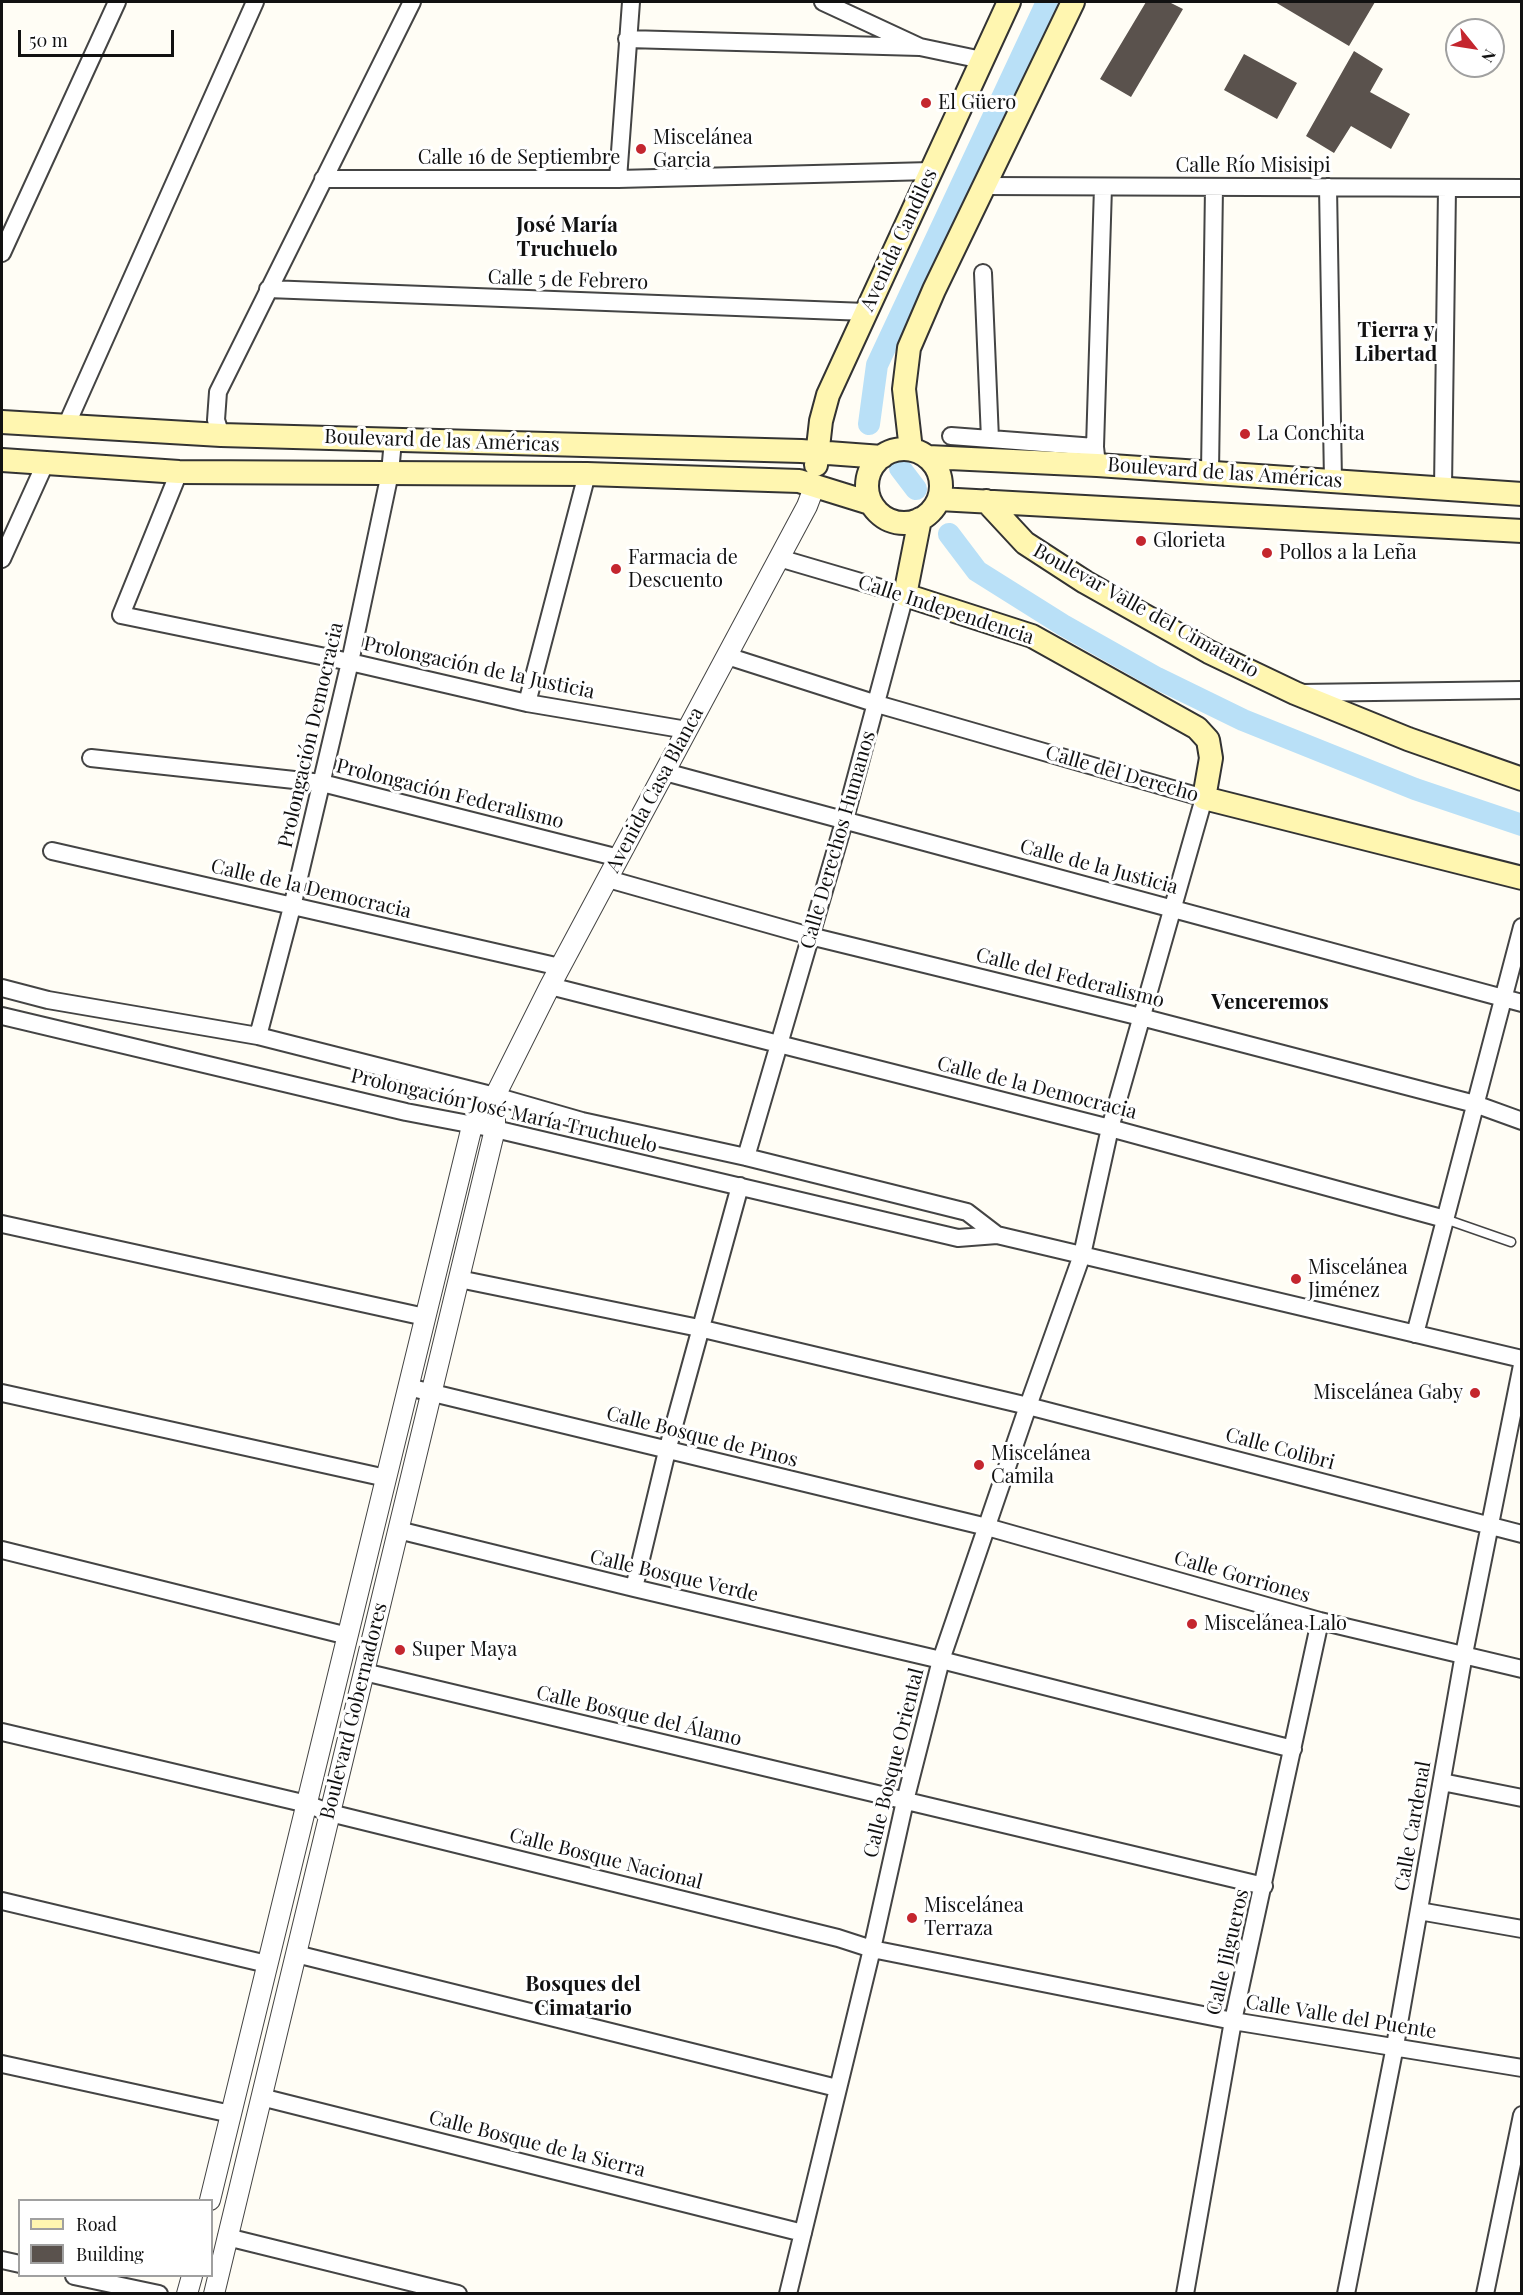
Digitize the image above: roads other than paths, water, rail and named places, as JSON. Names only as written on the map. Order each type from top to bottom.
[{"type":"main road","name":"Avenida Candiles","points":[[815,485],[816,452],[828,395],[1009,2]]},
{"type":"main road","points":[[920,454],[894,450],[882,457],[871,469],[866,489],[870,503],[875,510],[890,520],[900,522],[920,519],[931,512],[939,499],[942,483],[940,475],[920,454],[904,390],[909,348],[1073,2]]},
{"type":"main road","name":"Boulevard de las Américas","points":[[2,422],[221,435],[816,452],[882,457]]},
{"type":"main road","name":"Boulevard de las Américas","points":[[920,454],[1096,456],[1210,472],[1521,494]]},
{"type":"main road","name":"Boulevard de las Américas","points":[[2,460],[179,472],[587,474],[799,482],[870,503]]},
{"type":"main road","name":"Boulevard de las Américas","points":[[939,499],[1521,531]]},
{"type":"main road","name":"Boulevar Valle del Cimatario","points":[[986,501],[1025,543],[1085,582],[1209,652],[1295,693],[1408,739],[1521,779]]},
{"type":"main road","name":"Calle Derechos Humanos","points":[[905,595],[920,519]]},
{"type":"main road","name":"Calle Independencia","points":[[905,595],[1032,636],[1197,728],[1208,740],[1211,758],[1204,798]]},
{"type":"main road","name":"Calle del Derecho","points":[[1204,798],[1521,878]]},
{"type":"street","points":[[2,253],[117,2]]},
{"type":"street","points":[[66,426],[255,2]]},
{"type":"street","points":[[221,435],[216,420],[218,392],[412,2]]},
{"type":"street","points":[[618,179],[631,2]]},
{"type":"street","points":[[823,2],[920,47]]},
{"type":"street","points":[[627,39],[920,47],[982,60]]},
{"type":"street","name":"Calle 16 de Septiembre","points":[[323,179],[618,179],[931,171]]},
{"type":"street","name":"Calle Río Misisipi","points":[[985,186],[1521,188]]},
{"type":"street","points":[[1096,456],[1103,187]]},
{"type":"street","points":[[1210,472],[1214,187]]},
{"type":"street","points":[[1328,187],[1333,481]]},
{"type":"street","points":[[1443,488],[1447,188]]},
{"type":"street","points":[[983,273],[990,439]]},
{"type":"street","name":"Calle 5 de Febrero","points":[[268,289],[866,312]]},
{"type":"street","name":"Boulevard de las Américas","points":[[951,436],[990,439],[1096,456]]},
{"type":"street","name":"Prolongación Democracia","points":[[258,1036],[292,907],[350,662],[390,473],[393,440]]},
{"type":"street","points":[[2,559],[45,464]]},
{"type":"street","name":"Prolongación de la Justicia","points":[[179,472],[121,615],[350,662],[527,703],[687,730]]},
{"type":"street","points":[[527,703],[587,474]]},
{"type":"street","name":"Avenida Casa Blanca","points":[[472,1126],[495,1096],[560,967],[807,506],[815,485]]},
{"type":"street","name":"Calle Independencia","points":[[779,558],[905,595]]},
{"type":"street","name":"Calle Derechos Humanos","points":[[746,1157],[844,822],[905,595]]},
{"type":"street","name":"Calle del Derecho","points":[[727,656],[877,704],[1204,798]]},
{"type":"street","points":[[1295,693],[1521,690]]},
{"type":"street","name":"Prolongación Federalismo","points":[[91,758],[322,783],[619,858]]},
{"type":"street","name":"Calle de la Justicia","points":[[665,772],[1521,1003]]},
{"type":"street","name":"Calle Bosque Oriental","points":[[788,2294],[872,1949],[905,1801],[941,1660],[1082,1255],[1110,1128],[1204,798]]},
{"type":"street","name":"Calle de la Democracia","points":[[52,851],[560,967]]},
{"type":"street","name":"Calle del Federalismo","points":[[608,879],[810,936],[1141,1017],[1475,1104],[1521,1121]]},
{"type":"street","points":[[1415,1334],[1521,927]]},
{"type":"street","name":"Calle de la Democracia","points":[[550,986],[1110,1128],[1444,1219]]},
{"type":"street","name":"Prolongación José María Truchuelo","points":[[2,988],[48,1000],[258,1036],[495,1096],[582,1121],[746,1157],[967,1212],[998,1235]]},
{"type":"street","name":"Prolongación José María Truchuelo","points":[[2,1016],[958,1238],[998,1235],[1521,1359]]},
{"type":"street","name":"Avenida Casa Blanca","points":[[495,1096],[495,1129]]},
{"type":"street","name":"Boulevard Gobernadores","points":[[210,2199],[472,1126]]},
{"type":"street","name":"Boulevard Gobernadores","points":[[214,2294],[495,1129]]},
{"type":"street","points":[[634,1588],[699,1328],[740,1186]]},
{"type":"street","points":[[2,1224],[425,1317]]},
{"type":"street","name":"Calle Colibri","points":[[459,1279],[699,1328],[1028,1406],[1521,1534]]},
{"type":"street","name":"Calle Cardenal","points":[[1346,2294],[1395,2046],[1464,1654],[1521,1365]]},
{"type":"street","name":"Calle Bosque de Pinos","points":[[408,1387],[987,1527]]},
{"type":"street","points":[[2,1394],[386,1478]]},
{"type":"street","name":"Calle Gorriones","points":[[987,1527],[1320,1621],[1521,1669]]},
{"type":"street","name":"Calle Bosque Verde","points":[[398,1530],[941,1660],[1293,1749]]},
{"type":"street","points":[[2,1550],[348,1636]]},
{"type":"street","name":"Calle Jilgueros","points":[[1185,2294],[1233,2021],[1320,1621]]},
{"type":"street","name":"Calle Bosque del Álamo","points":[[364,1672],[1264,1886]]},
{"type":"street","points":[[2,1732],[307,1804],[330,1813]]},
{"type":"street","points":[[1442,1782],[1521,1798]]},
{"type":"street","name":"Calle Bosque Nacional","points":[[330,1813],[838,1938],[872,1949]]},
{"type":"street","points":[[2,1900],[267,1964]]},
{"type":"street","points":[[1419,1911],[1521,1929]]},
{"type":"street","name":"Calle Valle del Puente","points":[[872,1949],[1233,2021],[1521,2068]]},
{"type":"street","points":[[296,1954],[837,2088]]},
{"type":"street","points":[[2,2064],[231,2114]]},
{"type":"street","name":"Calle Bosque de la Sierra","points":[[261,2097],[803,2233]]},
{"type":"street","points":[[1485,2294],[1521,2115]]},
{"type":"street","points":[[227,2237],[458,2294]]},
{"type":"street","points":[[2,2260],[18,2264]]},
{"type":"street","points":[[79,2277],[159,2294]]},
{"type":"street","points":[[187,2294],[192,2277]]},
{"type":"lane","name":"Calle de la Democracia","points":[[1444,1219],[1511,1242]]},
{"type":"waterway","points":[[869,424],[877,365],[1047,2]]},
{"type":"waterway","points":[[900,468],[916,489]]},
{"type":"waterway","points":[[949,534],[977,571],[1063,625],[1157,678],[1243,720],[1415,789],[1522,825]]},
{"type":"place","name":"El Güero","points":[[926,103]]},
{"type":"place","name":"Miscelánea Garcia","points":[[641,149]]},
{"type":"place","name":"La Conchita","points":[[1245,434]]},
{"type":"place","name":"Glorieta","points":[[1141,541]]},
{"type":"place","name":"Pollos a la Leña","points":[[1267,553]]},
{"type":"place","name":"Farmacia de Descuento","points":[[616,569]]},
{"type":"place","name":"Miscelánea Jiménez","points":[[1296,1279]]},
{"type":"place","name":"Miscelánea Gaby","points":[[1475,1393]]},
{"type":"place","name":"Miscelánea Camila","points":[[979,1465]]},
{"type":"place","name":"Miscelánea Lalo","points":[[1192,1624]]},
{"type":"place","name":"Super Maya","points":[[400,1650]]},
{"type":"place","name":"Miscelánea Terraza","points":[[912,1918]]},
{"type":"district","name":"José María Truchuelo","points":[[567,237]]},
{"type":"district","name":"Tierra y Libertad","points":[[1396,342]]},
{"type":"district","name":"Venceremos","points":[[1270,1002]]},
{"type":"district","name":"Bosques del Cimatario","points":[[583,1996]]}]
